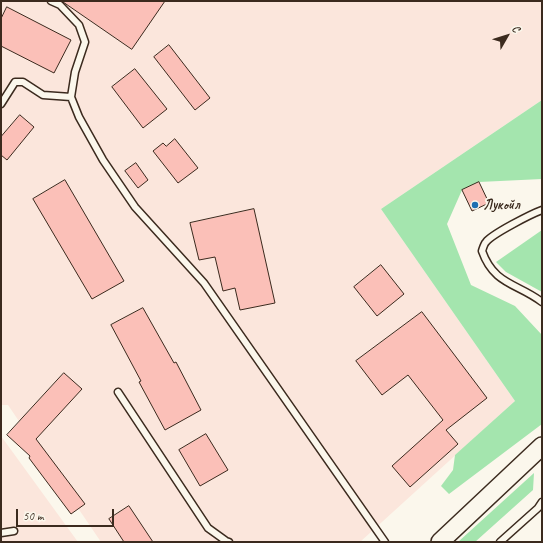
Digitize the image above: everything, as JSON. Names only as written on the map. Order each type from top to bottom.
[{"type":"street","points":[[440,542],[542,446]]},
{"type":"lane","points":[[51,1],[60,5],[79,25],[84,42],[75,72],[70,97],[102,160],[135,207],[204,283],[385,542]]},
{"type":"lane","points":[[1,104],[15,82],[23,82],[43,95],[70,97]]},
{"type":"lane","points":[[542,210],[494,236],[486,242],[482,251],[489,266],[504,281],[542,302]]},
{"type":"lane","points":[[118,392],[208,528],[226,541],[230,542]]},
{"type":"lane","points":[[500,542],[538,508],[542,502]]},
{"type":"lane","points":[[1,533],[14,531]]},
{"type":"shaded area","points":[[1,1],[542,1],[542,100],[381,209],[515,401],[360,542],[101,542],[8,405],[1,405]]},
{"type":"shaded area","points":[[1,436],[78,542],[1,542]]},
{"type":"green space","points":[[542,100],[542,179],[479,182],[462,190],[447,224],[471,285],[515,306],[542,335],[542,424],[449,494],[441,486],[453,470],[455,455],[515,401],[381,209]]},
{"type":"green space","points":[[542,230],[542,292],[506,272],[496,262]]},
{"type":"green space","points":[[534,473],[533,490],[475,542],[458,542]]},
{"type":"building","points":[[62,1],[165,1],[132,49]]},
{"type":"building","points":[[7,7],[71,40],[54,73],[1,46],[1,19]]},
{"type":"building","points":[[169,45],[210,98],[195,110],[154,57]]},
{"type":"building","points":[[135,69],[167,109],[143,128],[112,87]]},
{"type":"building","points":[[20,115],[34,127],[7,160],[1,155],[1,137]]},
{"type":"building","points":[[175,139],[198,168],[178,183],[153,151],[163,143],[166,146]]},
{"type":"building","points":[[136,163],[148,180],[138,188],[125,171]]},
{"type":"building","points":[[65,180],[124,281],[92,299],[33,199]]},
{"type":"building","points":[[479,182],[489,203],[472,211],[462,190]]},
{"type":"building","points":[[254,209],[275,303],[240,310],[235,288],[223,291],[215,257],[199,260],[190,223]]},
{"type":"building","points":[[381,265],[404,294],[377,316],[354,287]]},
{"type":"building","points":[[143,308],[174,363],[176,362],[201,410],[165,430],[111,325]]},
{"type":"building","points":[[422,312],[487,398],[446,430],[458,444],[410,487],[392,466],[443,420],[408,375],[382,395],[356,361]]},
{"type":"building","points":[[64,373],[82,389],[36,439],[85,504],[71,514],[29,458],[30,456],[7,435]]},
{"type":"building","points":[[206,434],[228,470],[200,486],[179,450]]},
{"type":"building","points":[[129,506],[153,542],[124,542],[109,519]]},
{"type":"place","name":"Лукойл","points":[[475,205]]}]
